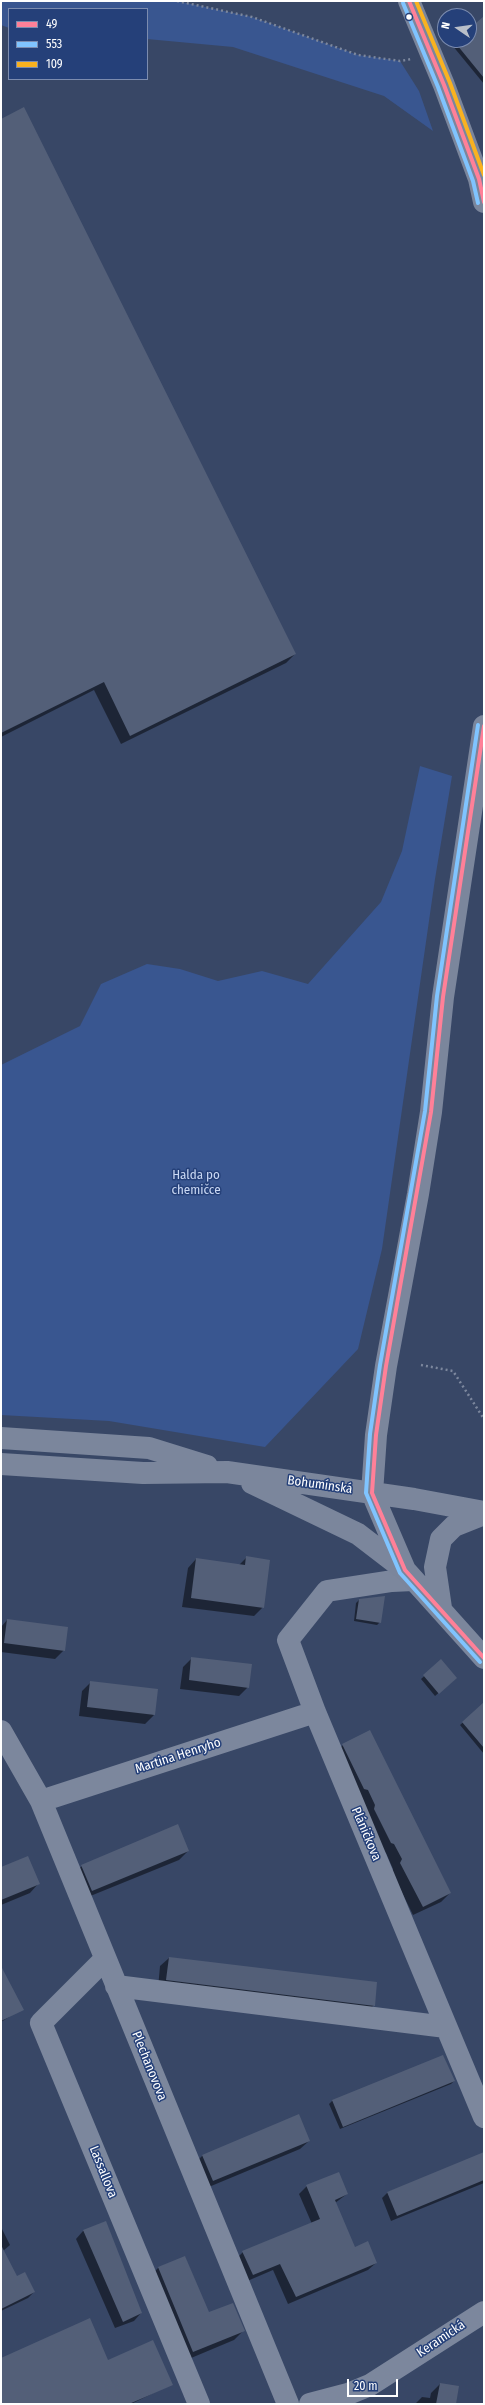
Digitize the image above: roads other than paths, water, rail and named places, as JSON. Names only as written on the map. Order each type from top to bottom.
[{"type":"main road","points":[[409,1],[432,54],[479,179],[484,202]]},
{"type":"main road","points":[[409,1575],[372,1493],[376,1435],[382,1389],[431,1112],[443,998],[484,726]]},
{"type":"main road","name":"Bohumínská","points":[[1,1438],[149,1448],[227,1472],[372,1493],[484,1513]]},
{"type":"main road","name":"Bohumínská","points":[[6,1465],[143,1473],[227,1472]]},
{"type":"main road","points":[[227,1472],[299,1504],[358,1534],[409,1575],[441,1608],[484,1658]]},
{"type":"main road","points":[[441,1608],[435,1567],[441,1539],[454,1526],[484,1513]]},
{"type":"street","name":"Pláničkova","points":[[409,1575],[392,1581],[327,1591],[288,1640],[315,1712],[484,2117]]},
{"type":"street","name":"Martina Henryho","points":[[41,1801],[315,1712]]},
{"type":"street","name":"Plechanovova","points":[[1,1732],[41,1801],[288,2404]]},
{"type":"street","name":"Lassallova","points":[[105,1959],[41,2023],[199,2404]]},
{"type":"street","points":[[116,1986],[446,2026]]},
{"type":"street","name":"Keramická","points":[[310,2404],[348,2394],[370,2385],[484,2312]]},
{"type":"park label","name":"Halda po chemičce","points":[[196,1182]]}]
